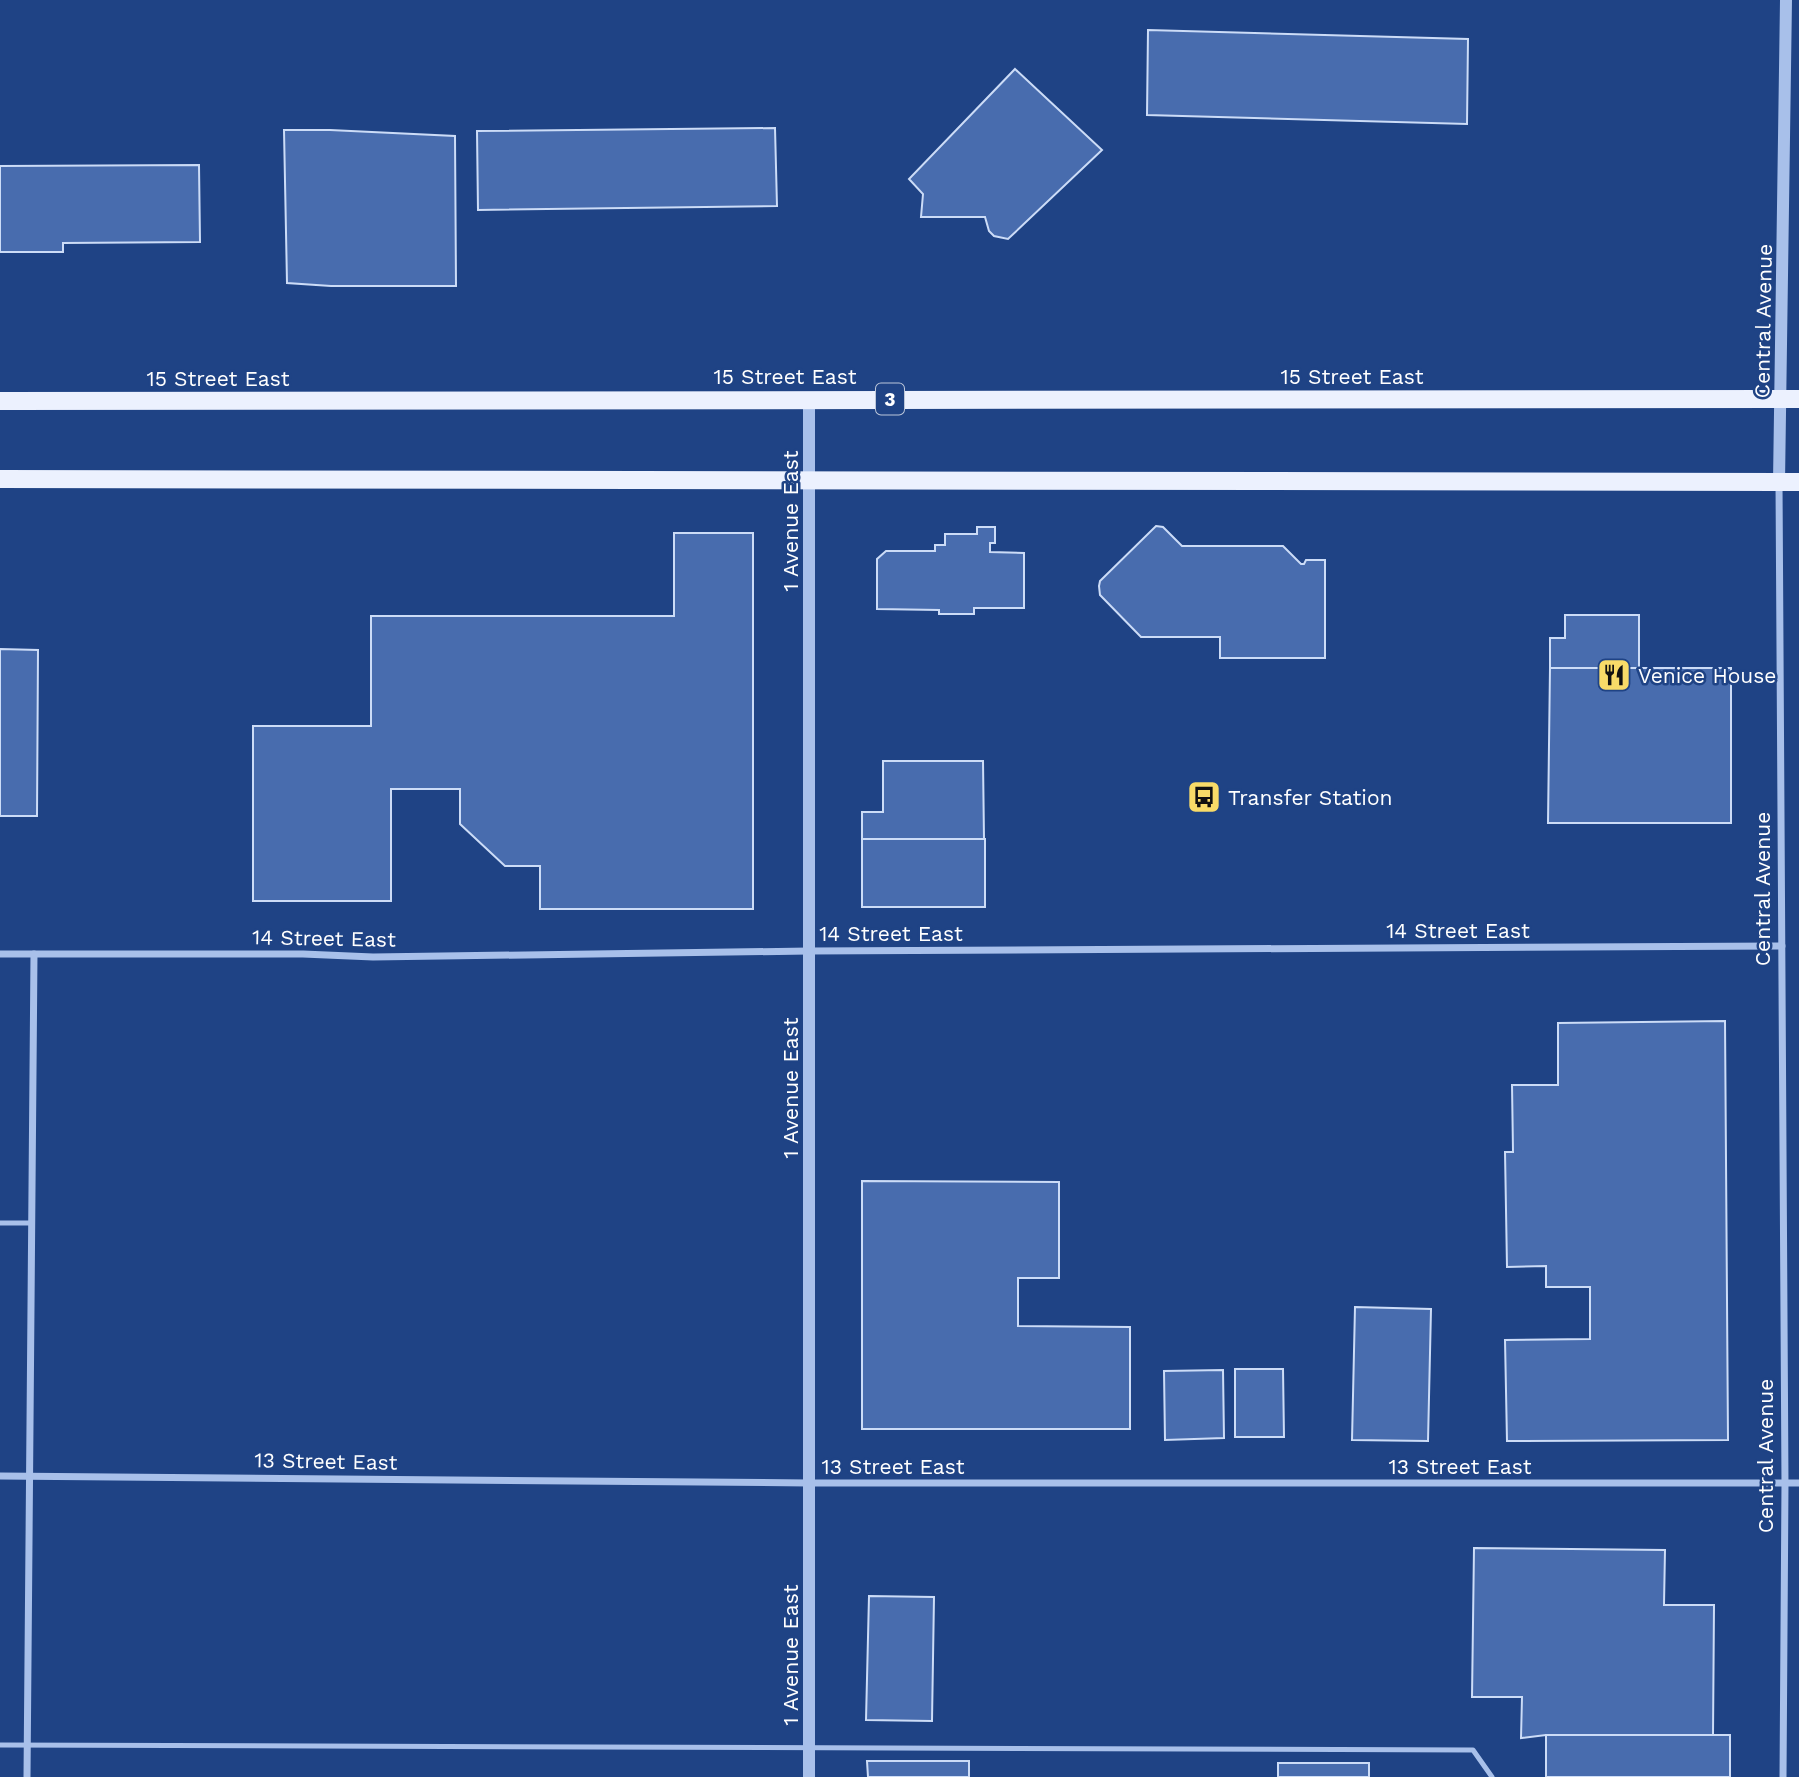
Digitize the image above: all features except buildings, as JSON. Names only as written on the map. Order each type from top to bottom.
[{"type":"main road","name":"15 Street East","points":[[0,401],[1781,399]]},
{"type":"main road","name":"3","points":[[1781,399],[1799,399]]},
{"type":"main road","points":[[0,479],[1799,482]]},
{"type":"street","name":"Central Avenue","points":[[1783,1777],[1785,1483],[1779,482],[1786,0]]},
{"type":"street","name":"1 Avenue East","points":[[809,399],[809,1777]]},
{"type":"street","name":"14 Street East","points":[[0,954],[303,954],[373,957],[809,951],[1782,946]]},
{"type":"street","points":[[27,1777],[34,954]]},
{"type":"street","name":"13 Street East","points":[[0,1476],[809,1483],[1799,1483]]},
{"type":"lane","points":[[0,1223],[32,1223]]},
{"type":"lane","points":[[0,1745],[1473,1750],[1492,1777]]},
{"type":"place","name":"Venice House","points":[[1614,675]]},
{"type":"place","name":"Transfer Station","points":[[1204,797]]}]
